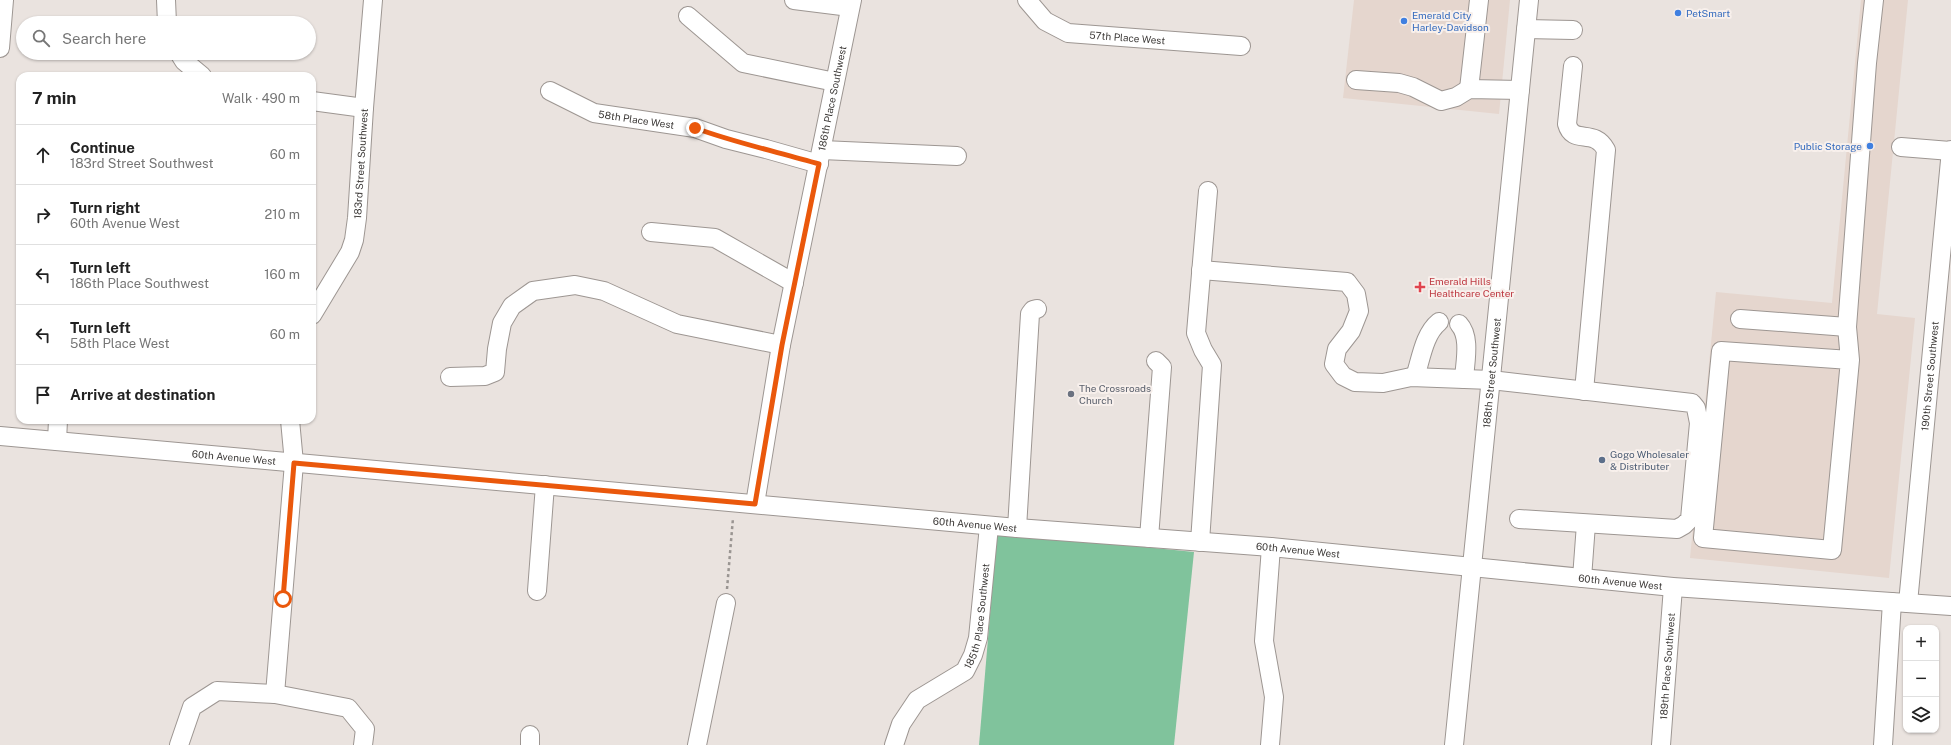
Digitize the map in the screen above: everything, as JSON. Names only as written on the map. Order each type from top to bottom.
[{"type":"street","points":[[0,48],[4,0]]},
{"type":"street","points":[[166,0],[167,16]]},
{"type":"street","name":"183rd Street Southwest","points":[[316,308],[350,252],[354,240],[357,218],[373,0]]},
{"type":"street","points":[[794,0],[851,3]]},
{"type":"street","name":"57th Place West","points":[[1027,0],[1044,21],[1068,33],[1241,46]]},
{"type":"street","points":[[1469,89],[1479,0]]},
{"type":"street","name":"188th Street Southwest","points":[[1454,745],[1529,0]]},
{"type":"street","points":[[1850,360],[1721,351],[1703,538],[1832,550],[1850,360],[1847,327],[1867,63],[1874,0]]},
{"type":"street","name":"186th Place Southwest","points":[[755,504],[782,345],[851,3]]},
{"type":"street","points":[[688,16],[742,64],[835,82]]},
{"type":"street","points":[[1526,29],[1573,30]]},
{"type":"street","points":[[183,60],[197,72]]},
{"type":"street","points":[[1573,66],[1567,124],[1569,130],[1574,135],[1595,137],[1602,142],[1606,150],[1584,392]]},
{"type":"street","points":[[1356,80],[1399,83],[1413,87],[1441,100],[1456,96],[1469,89],[1520,90]]},
{"type":"street","name":"58th Place West","points":[[550,91],[594,113],[695,128],[726,139],[766,149],[820,157],[957,156]]},
{"type":"street","points":[[316,102],[364,108]]},
{"type":"street","points":[[1901,147],[1951,150]]},
{"type":"street","name":"190th Street Southwest","points":[[1883,745],[1900,602],[1945,274],[1951,150]]},
{"type":"street","points":[[1200,542],[1212,365],[1196,333],[1208,191]]},
{"type":"street","points":[[651,232],[715,238],[794,283]]},
{"type":"street","points":[[1201,270],[1347,282],[1356,294],[1359,311],[1351,331],[1336,349],[1334,364],[1343,376],[1355,382],[1383,383],[1415,377],[1491,380],[1584,392],[1692,403],[1696,408],[1699,423],[1690,519],[1684,525],[1677,529],[1586,524],[1519,518]]},
{"type":"street","points":[[450,377],[485,376],[495,372],[497,349],[502,323],[512,306],[533,291],[575,285],[604,291],[677,324],[782,345]]},
{"type":"street","points":[[1016,528],[1030,314],[1033,310],[1037,309]]},
{"type":"street","points":[[1740,319],[1847,327]]},
{"type":"street","points":[[1415,377],[1428,335],[1432,327],[1439,322]]},
{"type":"street","points":[[1459,324],[1464,330],[1466,338],[1464,379]]},
{"type":"street","points":[[1149,538],[1162,367],[1156,362]]},
{"type":"street","points":[[57,441],[58,424]]},
{"type":"street","points":[[275,694],[294,463],[290,424]]},
{"type":"street","name":"60th Avenue West","points":[[0,436],[989,526],[1272,547],[1673,587],[1951,606]]},
{"type":"street","points":[[537,591],[545,485]]},
{"type":"street","points":[[1582,578],[1586,524]]},
{"type":"street","name":"185th Place Southwest","points":[[894,745],[901,724],[917,700],[965,671],[973,655],[978,638],[989,526]]},
{"type":"street","points":[[1270,745],[1274,697],[1264,641],[1272,547]]},
{"type":"street","name":"189th Place Southwest","points":[[1661,745],[1673,587]]},
{"type":"street","points":[[697,745],[726,603]]},
{"type":"street","points":[[179,745],[192,707],[217,691],[275,694],[348,708],[364,729],[363,745]]},
{"type":"path","points":[[726,603],[735,502]]},
{"type":"shaded area","points":[[1354,0],[1510,0],[1499,114],[1343,98]]},
{"type":"shaded area","name":"Public Storage","points":[[1861,0],[1908,0],[1877,314],[1915,318],[1889,578],[1690,558],[1716,292],[1832,303]]},
{"type":"green space","points":[[997,532],[1194,552],[1174,745],[979,745]]},
{"type":"place","name":"PetSmart","points":[[1678,13]]},
{"type":"place","name":"Emerald City Harley-Davidson","points":[[1404,21]]},
{"type":"place","name":"Public Storage","points":[[1870,146]]},
{"type":"place","name":"Emerald Hills Healthcare Center","points":[[1420,287]]},
{"type":"place","name":"The Crossroads Church","points":[[1071,394]]},
{"type":"place","name":"Gogo Wholesaler & Distributer","points":[[1602,460]]},
{"type":"route","points":[[283,599],[294,463],[755,504],[782,345],[819,164],[726,139],[695,128]]}]
